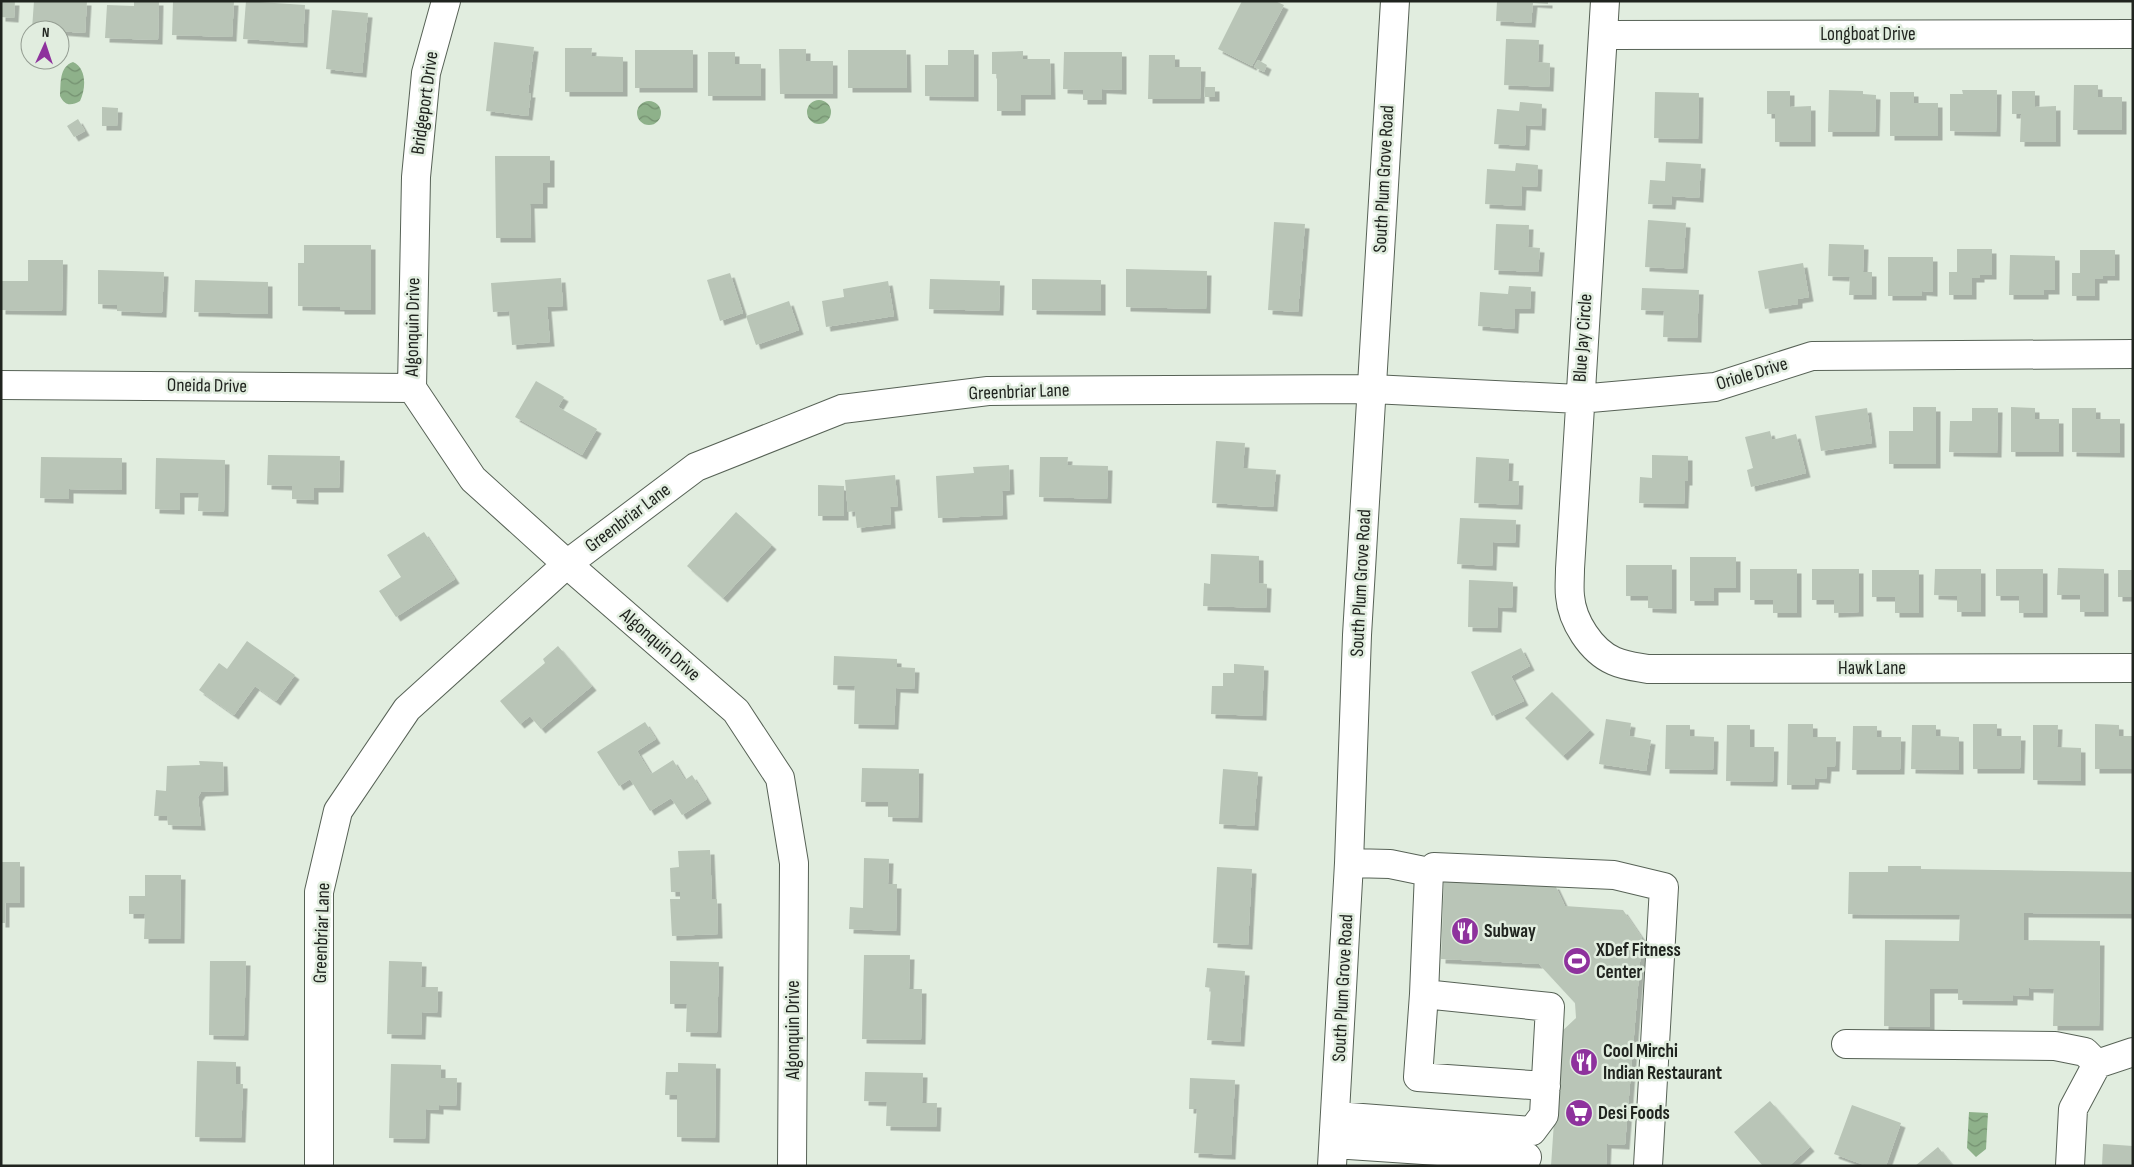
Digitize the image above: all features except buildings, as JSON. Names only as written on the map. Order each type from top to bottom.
[{"type":"street","name":"Bridgeport Drive","points":[[416,177],[426,73],[446,1]]},
{"type":"street","name":"South Plum Grove Road","points":[[1333,1155],[1349,863],[1357,635],[1395,1]]},
{"type":"street","name":"Blue Jay Circle","points":[[1605,1],[1579,399],[1570,598],[1581,630],[1612,661]]},
{"type":"street","name":"Longboat Drive","points":[[1603,35],[2133,34]]},
{"type":"street","name":"Algonquin Drive","points":[[416,177],[412,388],[473,479],[566,564],[736,711],[780,778],[794,863],[792,1166]]},
{"type":"street","name":"Oriole Drive","points":[[1372,389],[1579,399],[1715,387],[1812,356],[2133,354]]},
{"type":"street","name":"Oneida Drive","points":[[1,385],[412,388]]},
{"type":"street","name":"Greenbriar Lane","points":[[319,1166],[319,892],[338,811],[407,709],[566,564],[696,468],[842,409],[988,391],[1372,389]]},
{"type":"street","name":"Hawk Lane","points":[[1612,661],[1648,669],[2133,668]]},
{"type":"street","points":[[1349,863],[1390,864],[1429,872]]},
{"type":"street","points":[[1546,1086],[1418,1077],[1424,994],[1429,872],[1434,867],[1614,875],[1664,887],[1648,1166]]},
{"type":"street","points":[[1336,1116],[1532,1132],[1544,1115],[1550,1007],[1424,994]]},
{"type":"street","points":[[1846,1044],[2055,1046],[2086,1052],[2097,1064]]},
{"type":"street","points":[[2070,1166],[2073,1109],[2097,1064],[2133,1052]]},
{"type":"street","points":[[1333,1155],[1527,1157],[1524,1166]]},
{"type":"water","points":[[73,62],[78,65],[84,79],[80,101],[74,104],[64,102],[60,96],[63,72],[64,70],[70,70],[70,63]]},
{"type":"water","points":[[819,100],[828,103],[831,112],[828,121],[819,124],[810,121],[807,112],[810,103]]},
{"type":"water","points":[[649,101],[658,104],[661,113],[658,122],[649,125],[640,122],[637,113],[640,104]]},
{"type":"water","points":[[1969,1112],[1988,1113],[1986,1149],[1976,1157],[1967,1148]]},
{"type":"place","name":"Subway","points":[[1465,931]]},
{"type":"place","name":"XDef Fitness Center","points":[[1577,961]]},
{"type":"place","name":"Cool Mirchi Indian Restaurant","points":[[1584,1062]]},
{"type":"place","name":"Desi Foods","points":[[1579,1113]]}]
